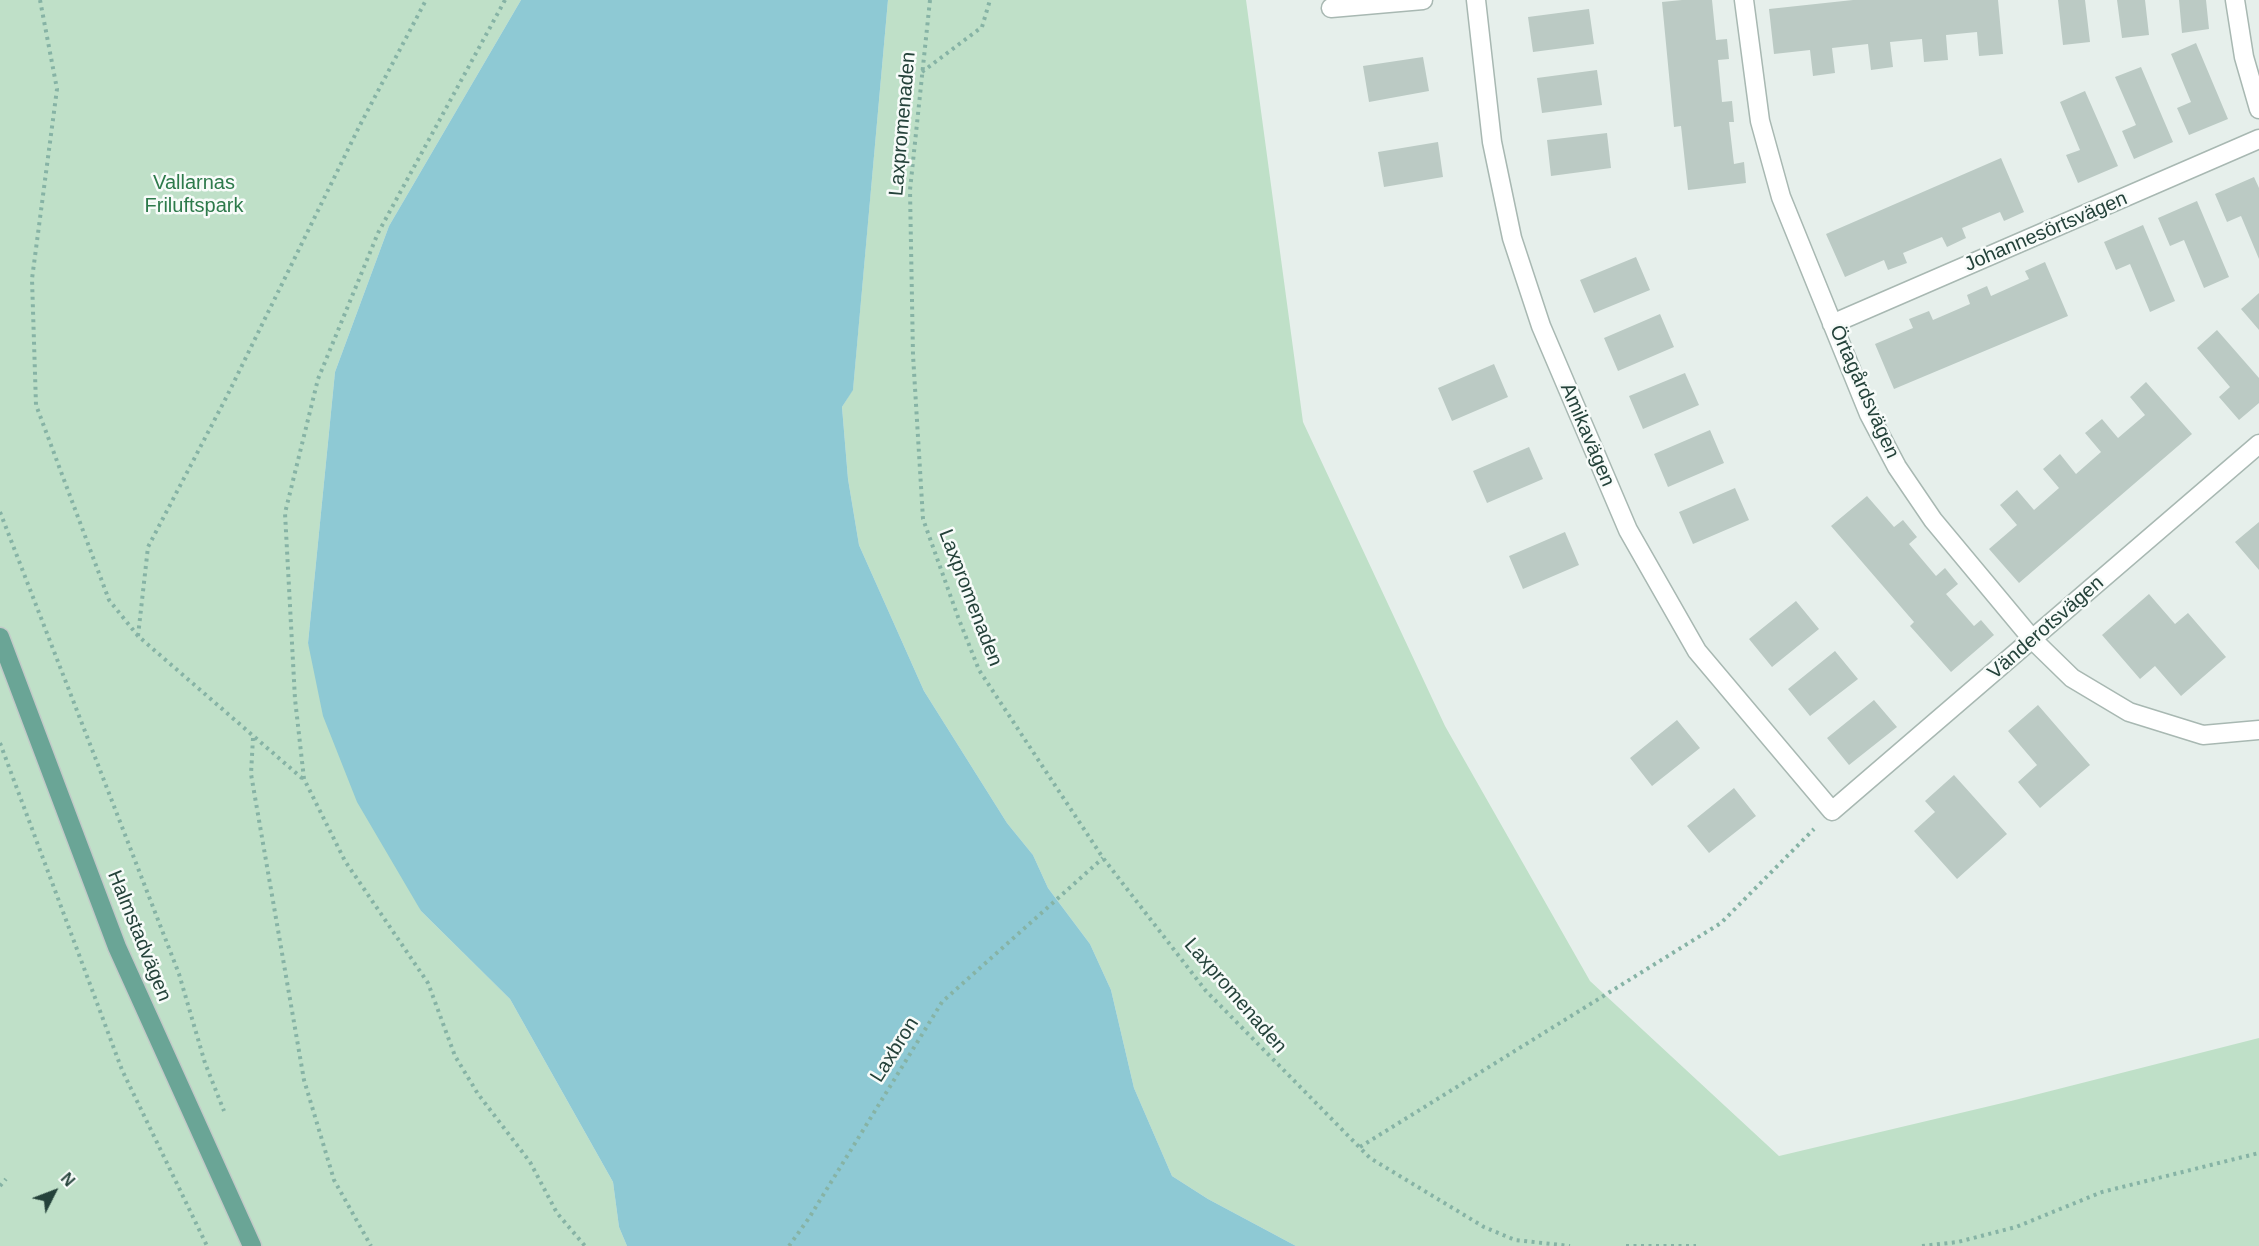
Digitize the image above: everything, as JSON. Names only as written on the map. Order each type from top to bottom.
[{"type":"main road","name":"Halmstadvägen","points":[[0,637],[117,947],[252,1246]]},
{"type":"street","points":[[1331,8],[1423,0]]},
{"type":"street","name":"Amikavägen","points":[[1476,0],[1492,142],[1512,238],[1540,326],[1628,530],[1657,586],[1697,651],[1832,811]]},
{"type":"street","name":"Örtagårdsvägen","points":[[1744,0],[1760,121],[1781,197],[1869,414],[1897,466],[1933,520],[2033,640],[2072,678],[2129,712],[2203,735],[2259,730]]},
{"type":"street","points":[[2235,0],[2244,57],[2259,109]]},
{"type":"street","name":"Johannesörtsvägen","points":[[1832,324],[2259,140]]},
{"type":"street","name":"Vänderotsvägen","points":[[1832,811],[2259,444]]},
{"type":"path","points":[[40,0],[57,89],[32,279],[36,405],[109,600],[138,636],[304,779]]},
{"type":"path","points":[[138,636],[148,547],[227,396],[359,128],[426,0]]},
{"type":"path","points":[[505,0],[378,233],[318,379],[285,513],[295,699],[304,779],[345,861],[428,983],[455,1056],[478,1094],[530,1162],[557,1213],[585,1246]]},
{"type":"path","name":"Laxpromenaden","points":[[930,0],[910,190],[910,282],[923,519],[957,617],[979,670],[1103,858],[1206,991],[1370,1158],[1484,1227],[1515,1240],[1570,1246]]},
{"type":"path","points":[[922,72],[982,27],[990,0]]},
{"type":"path","points":[[0,512],[179,974],[206,1063],[226,1118]]},
{"type":"path","points":[[254,737],[251,774],[304,1080],[334,1180],[371,1246]]},
{"type":"path","points":[[0,743],[122,1070],[207,1246]]},
{"type":"path","points":[[1360,1147],[1721,923],[1832,811]]},
{"type":"path","name":"Laxbron","points":[[789,1246],[809,1218],[942,1002],[1103,858]]},
{"type":"path","points":[[1922,1246],[1958,1242],[2016,1227],[2102,1192],[2259,1153]]},
{"type":"path","points":[[0,1186],[6,1179]]},
{"type":"path","points":[[1626,1246],[1695,1246]]},
{"type":"green space","name":"Vallarnas Friluftspark","points":[[0,0],[521,0],[389,226],[335,372],[308,643],[421,911],[510,999],[613,1182],[619,1227],[627,1246],[0,1246]]},
{"type":"green space","points":[[888,0],[1246,0],[1303,422],[1445,726],[1590,981],[1779,1156],[2011,1101],[2259,1038],[2259,1246],[1296,1246],[1208,1199],[1172,1176],[1134,1088],[1111,990],[1090,944],[1048,888],[1033,855],[1007,823],[924,691],[859,545],[848,479],[842,407],[853,389]]},
{"type":"water","points":[[521,0],[888,0],[853,390],[842,407],[848,479],[859,545],[924,691],[1007,823],[1033,855],[1048,888],[1090,944],[1111,990],[1134,1088],[1172,1176],[1208,1199],[1296,1246],[627,1246],[619,1227],[613,1182],[510,999],[421,911],[357,802],[323,716],[308,643],[335,372],[389,226]]},
{"type":"building","points":[[1712,0],[1716,40],[1727,39],[1729,59],[1718,60],[1722,102],[1732,101],[1734,122],[1729,122],[1734,164],[1744,162],[1746,183],[1688,190],[1681,126],[1674,127],[1662,2]]},
{"type":"building","points":[[1853,0],[1998,0],[2003,54],[1979,56],[1977,32],[1946,35],[1948,60],[1924,62],[1922,39],[1890,42],[1893,67],[1871,70],[1868,44],[1832,48],[1835,73],[1813,76],[1810,50],[1774,54],[1769,9]]},
{"type":"building","points":[[2058,0],[2085,0],[2090,42],[2063,45]]},
{"type":"building","points":[[2117,0],[2145,0],[2149,35],[2122,38]]},
{"type":"building","points":[[2179,0],[2206,0],[2209,29],[2182,33]]},
{"type":"building","points":[[1589,9],[1594,44],[1533,52],[1528,17]]},
{"type":"building","points":[[2196,43],[2228,119],[2189,135],[2177,108],[2191,102],[2171,54]]},
{"type":"building","points":[[1423,57],[1429,91],[1369,102],[1363,66]]},
{"type":"building","points":[[2141,67],[2173,142],[2134,159],[2122,131],[2136,125],[2115,77]]},
{"type":"building","points":[[1597,70],[1602,105],[1542,113],[1537,78]]},
{"type":"building","points":[[2085,91],[2118,166],[2078,183],[2066,155],[2080,150],[2060,102]]},
{"type":"building","points":[[1607,133],[1611,168],[1551,176],[1547,140]]},
{"type":"building","points":[[1438,142],[1443,177],[1384,187],[1378,152]]},
{"type":"building","points":[[2001,158],[2024,212],[2004,221],[2000,212],[1962,228],[1966,238],[1947,247],[1942,237],[1903,253],[1907,263],[1888,270],[1884,260],[1845,277],[1826,234]]},
{"type":"building","points":[[2254,177],[2259,188],[2259,259],[2241,216],[2227,222],[2215,194]]},
{"type":"building","points":[[2197,201],[2229,277],[2204,288],[2184,240],[2170,246],[2158,218]]},
{"type":"building","points":[[2143,225],[2175,301],[2150,312],[2130,264],[2116,270],[2104,242]]},
{"type":"building","points":[[1636,257],[1650,290],[1594,313],[1580,280]]},
{"type":"building","points":[[2045,262],[2068,316],[1894,389],[1875,344],[1913,328],[1909,319],[1929,311],[1933,320],[1970,304],[1967,295],[1987,286],[1991,296],[2029,279],[2025,271]]},
{"type":"building","points":[[2259,293],[2259,330],[2241,309]]},
{"type":"building","points":[[1660,314],[1674,347],[1618,371],[1604,338]]},
{"type":"building","points":[[2217,330],[2259,378],[2259,403],[2239,420],[2219,397],[2230,387],[2197,348]]},
{"type":"building","points":[[1494,364],[1508,397],[1452,421],[1438,388]]},
{"type":"building","points":[[1685,373],[1699,405],[1643,429],[1629,396]]},
{"type":"building","points":[[2146,382],[2192,434],[2019,583],[1989,549],[2017,525],[2000,505],[2017,490],[2034,510],[2059,488],[2043,469],[2060,454],[2076,474],[2101,452],[2085,433],[2102,419],[2118,438],[2145,415],[2130,397]]},
{"type":"building","points":[[1710,430],[1724,463],[1668,487],[1654,454]]},
{"type":"building","points":[[1529,447],[1543,479],[1487,503],[1473,471]]},
{"type":"building","points":[[1735,488],[1749,520],[1693,544],[1679,512]]},
{"type":"building","points":[[1867,496],[1894,527],[1903,520],[1917,537],[1909,544],[1936,576],[1945,568],[1958,584],[1946,594],[1974,626],[1981,620],[1994,635],[1951,672],[1910,626],[1914,622],[1831,526]]},
{"type":"building","points":[[2259,522],[2259,570],[2235,542]]},
{"type":"building","points":[[1565,532],[1579,565],[1523,589],[1509,556]]},
{"type":"building","points":[[2149,594],[2175,624],[2188,613],[2226,657],[2181,696],[2155,666],[2140,679],[2102,635]]},
{"type":"building","points":[[1796,601],[1819,629],[1772,667],[1749,639]]},
{"type":"building","points":[[1835,651],[1858,679],[1810,716],[1788,689]]},
{"type":"building","points":[[1874,700],[1897,727],[1849,765],[1827,738]]},
{"type":"building","points":[[2038,705],[2090,765],[2040,808],[2018,782],[2037,765],[2008,731]]},
{"type":"building","points":[[1677,720],[1700,748],[1652,786],[1630,758]]},
{"type":"building","points":[[1954,775],[2007,834],[1957,879],[1914,831],[1935,812],[1925,801]]},
{"type":"building","points":[[1734,788],[1756,816],[1709,853],[1687,826]]}]
